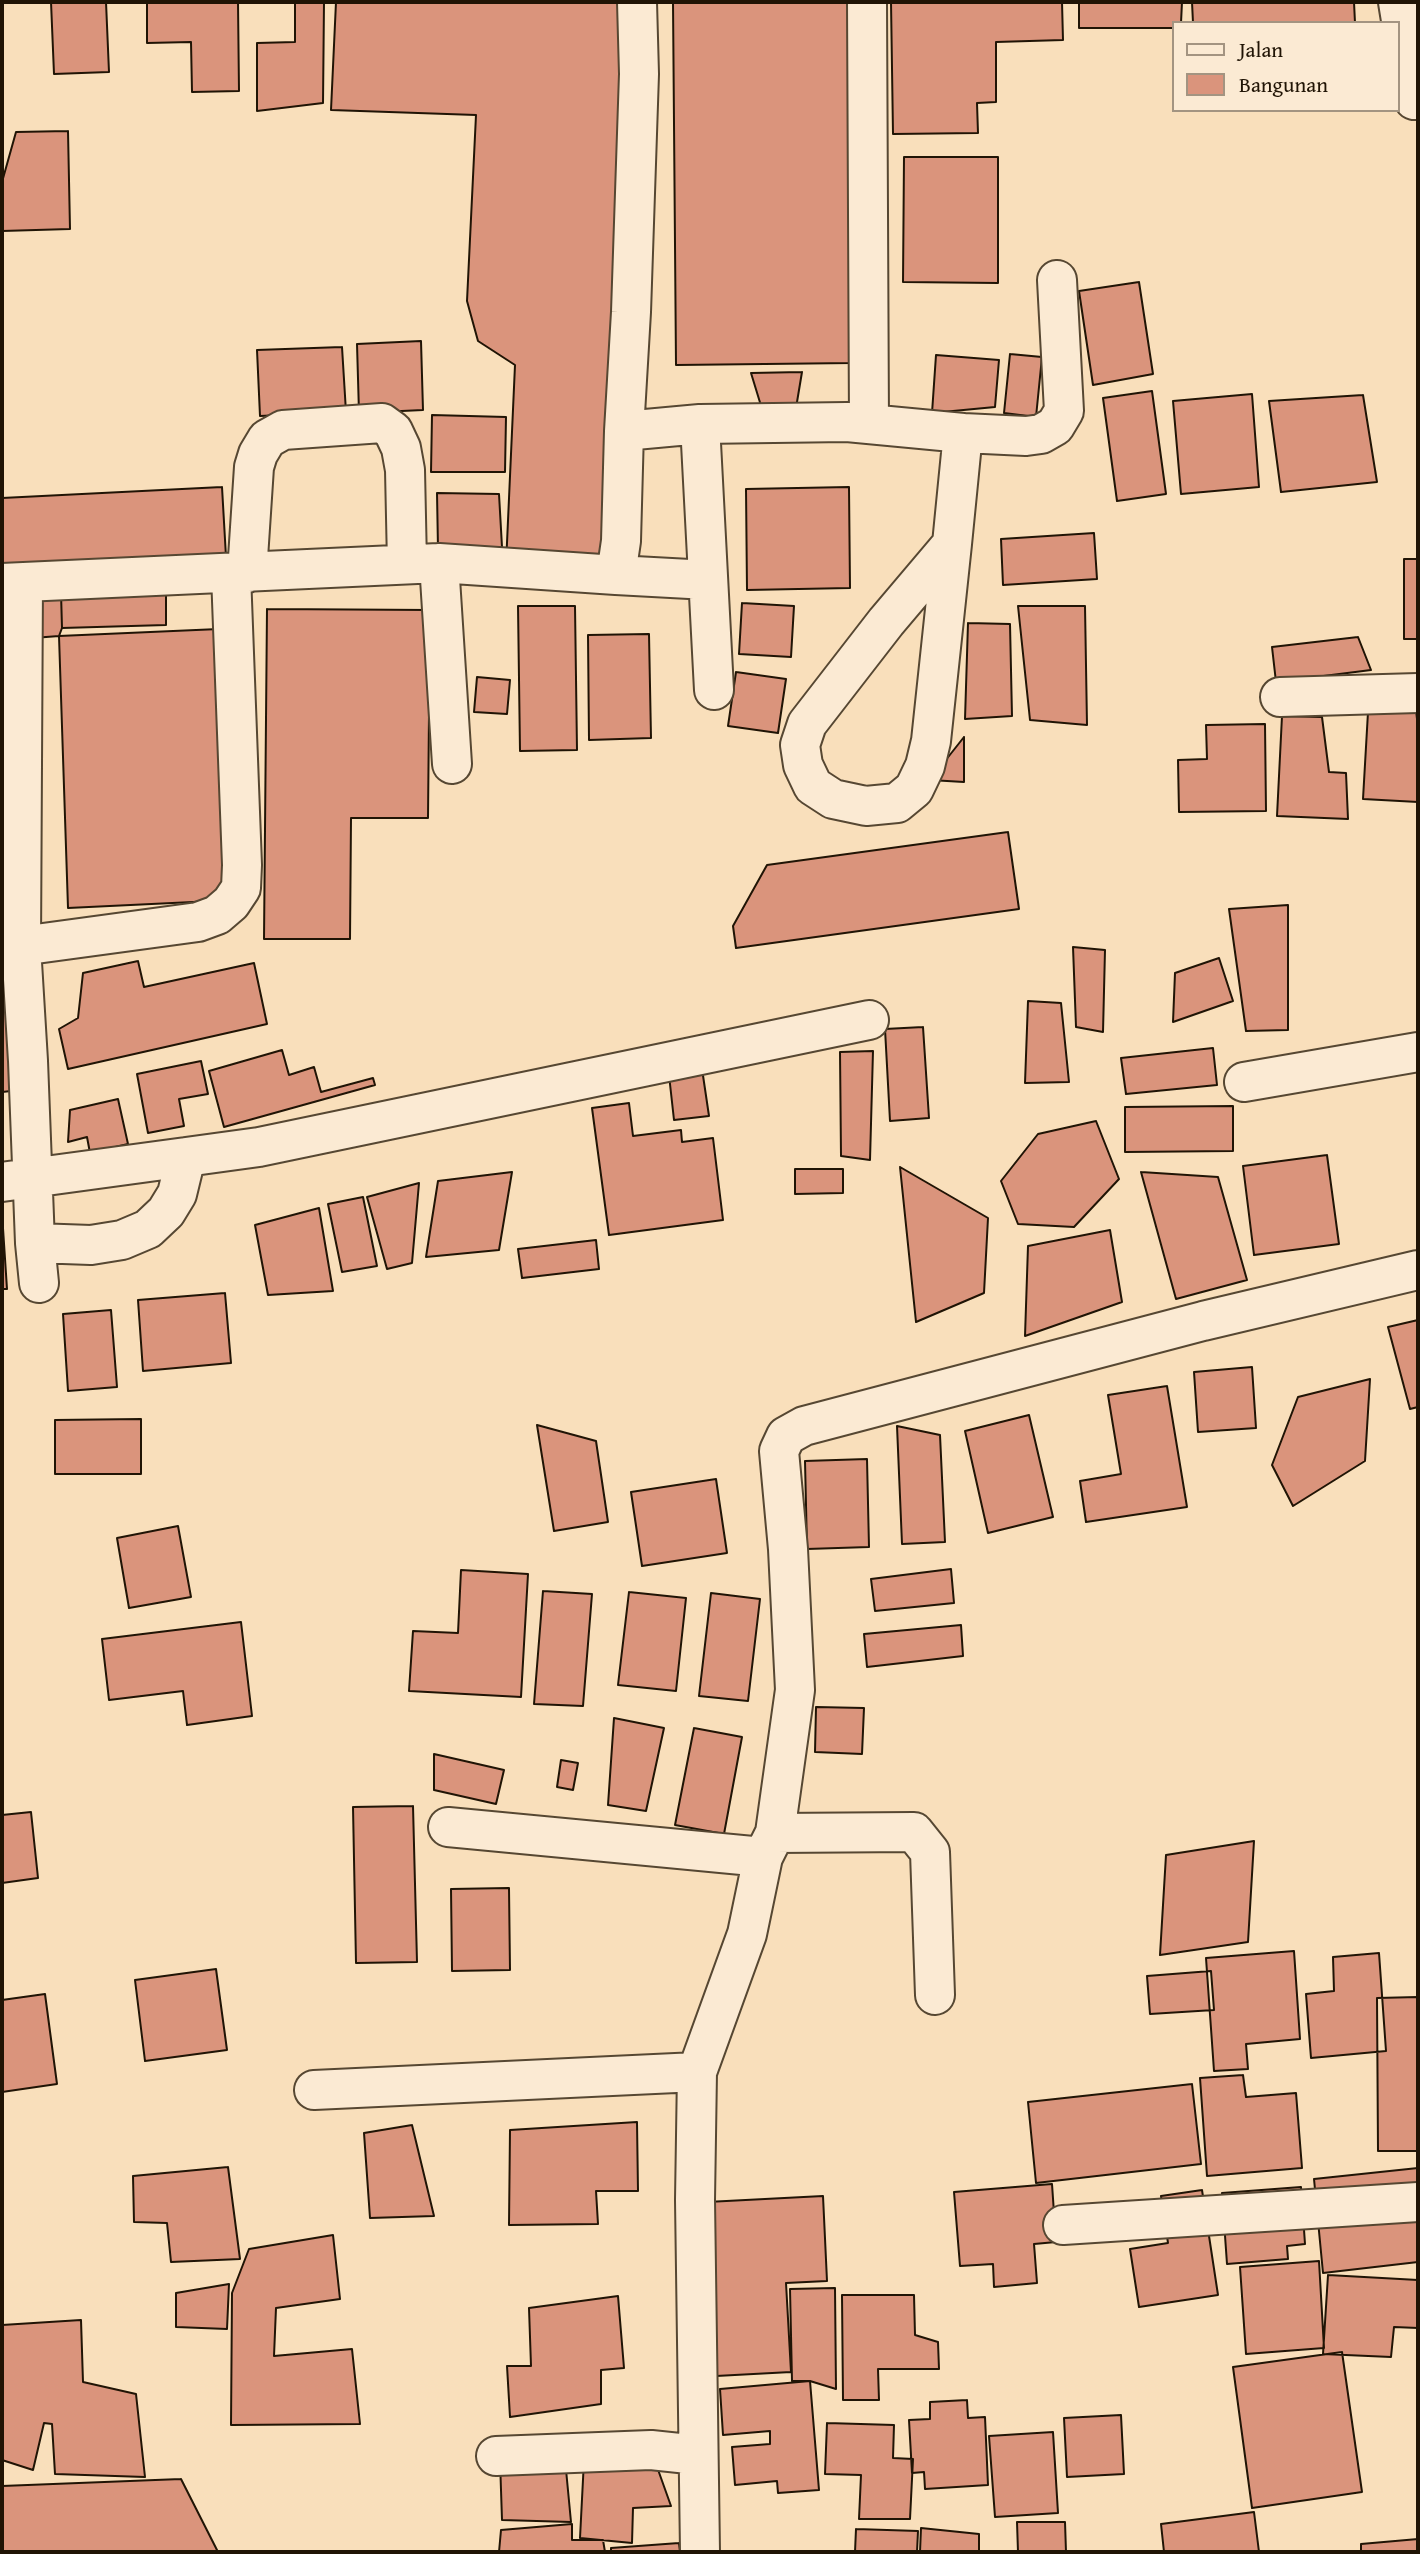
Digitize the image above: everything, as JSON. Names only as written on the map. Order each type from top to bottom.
[{"type":"street","points":[[616,575],[621,541],[624,431],[632,312],[639,74],[637,2]]},
{"type":"street","points":[[867,2],[869,424]]},
{"type":"street","points":[[1398,2],[1415,100]]},
{"type":"street","points":[[624,431],[700,424],[869,424],[963,433],[1026,436],[1041,434],[1055,426],[1064,411],[1057,280]]},
{"type":"street","points":[[11,947],[198,922],[217,915],[231,903],[241,888],[239,574],[254,467],[267,439],[282,430],[382,423],[393,431],[401,448],[423,563],[452,764]]},
{"type":"street","points":[[700,424],[714,690]]},
{"type":"street","points":[[952,544],[886,622],[807,724],[800,745],[803,765],[813,786],[833,799],[866,806],[897,803],[914,789],[925,766],[931,741],[952,544],[963,433]]},
{"type":"street","points":[[39,1283],[35,1244],[17,1181],[11,947],[12,583],[423,563],[708,580]]},
{"type":"street","points":[[1280,697],[1418,694]]},
{"type":"street","points":[[17,1181],[259,1147],[869,1020]]},
{"type":"street","points":[[1244,1082],[1418,1052]]},
{"type":"street","points":[[35,1244],[92,1245],[122,1240],[148,1229],[166,1212],[177,1194],[186,1157]]},
{"type":"street","points":[[700,2552],[695,2200],[697,2072],[747,1934],[769,1845],[794,1690],[788,1549],[779,1451],[786,1436],[804,1426],[1203,1321],[1418,1270]]},
{"type":"street","points":[[448,1827],[769,1845],[914,1832],[930,1852],[935,1995]]},
{"type":"street","points":[[314,2090],[697,2072]]},
{"type":"street","points":[[1063,2225],[1418,2202]]},
{"type":"street","points":[[496,2456],[651,2451],[698,2455]]},
{"type":"building","points":[[51,2],[106,2],[109,72],[54,74]]},
{"type":"building","points":[[147,2],[238,2],[239,91],[192,92],[191,42],[147,43]]},
{"type":"building","points":[[295,2],[324,2],[323,103],[257,111],[257,43],[295,42]]},
{"type":"building","points":[[336,2],[621,2],[612,569],[506,565],[515,365],[478,341],[467,301],[476,115],[331,110]]},
{"type":"building","points":[[673,2],[850,2],[853,363],[676,365]]},
{"type":"building","points":[[891,2],[1062,2],[1063,40],[996,42],[996,102],[977,103],[978,133],[893,134]]},
{"type":"building","points":[[1079,2],[1182,2],[1181,21],[1172,21],[1172,28],[1079,28]]},
{"type":"building","points":[[1192,2],[1354,2],[1355,21],[1193,21]]},
{"type":"building","points":[[68,131],[70,229],[2,231],[2,182],[16,132]]},
{"type":"building","points":[[904,157],[998,157],[998,283],[903,282]]},
{"type":"building","points":[[1139,282],[1153,374],[1093,385],[1079,291]]},
{"type":"building","points":[[421,341],[423,410],[359,413],[357,344]]},
{"type":"building","points":[[342,347],[346,412],[260,416],[257,350]]},
{"type":"building","points":[[1010,354],[1042,357],[1036,417],[1004,413]]},
{"type":"building","points":[[936,355],[999,360],[995,407],[932,413]]},
{"type":"building","points":[[802,372],[796,408],[762,409],[751,373]]},
{"type":"building","points":[[1152,391],[1166,494],[1117,501],[1103,398]]},
{"type":"building","points":[[1252,394],[1259,487],[1181,494],[1173,401]]},
{"type":"building","points":[[1363,395],[1377,482],[1281,492],[1269,401]]},
{"type":"building","points":[[432,415],[506,417],[505,472],[431,472]]},
{"type":"building","points":[[222,487],[226,557],[2,568],[2,498]]},
{"type":"building","points":[[849,487],[850,588],[747,590],[746,489]]},
{"type":"building","points":[[437,493],[499,494],[502,547],[438,549]]},
{"type":"building","points":[[1094,533],[1097,579],[1003,585],[1001,539]]},
{"type":"building","points":[[1404,559],[1418,559],[1418,639],[1404,639]]},
{"type":"building","points":[[166,590],[166,625],[62,628],[61,593]]},
{"type":"building","points":[[34,593],[61,593],[62,628],[59,636],[33,638]]},
{"type":"building","points":[[742,603],[794,606],[791,657],[739,654]]},
{"type":"building","points":[[518,606],[575,606],[577,750],[520,751]]},
{"type":"building","points":[[1018,606],[1085,606],[1087,725],[1030,720]]},
{"type":"building","points":[[267,609],[430,610],[428,818],[351,818],[350,939],[264,939]]},
{"type":"building","points":[[968,623],[1010,624],[1012,716],[965,719]]},
{"type":"building","points":[[219,629],[229,885],[214,901],[68,908],[59,636]]},
{"type":"building","points":[[649,634],[651,738],[589,740],[588,635]]},
{"type":"building","points":[[1358,637],[1371,670],[1276,682],[1272,647]]},
{"type":"building","points":[[736,672],[786,679],[778,733],[728,726]]},
{"type":"building","points":[[477,677],[510,680],[507,714],[474,712]]},
{"type":"building","points":[[2,678],[9,678],[9,766],[2,766]]},
{"type":"building","points":[[1416,710],[1418,802],[1363,799],[1368,712]]},
{"type":"building","points":[[1282,716],[1322,717],[1329,772],[1346,773],[1348,819],[1277,816]]},
{"type":"building","points":[[1265,724],[1266,811],[1179,812],[1178,760],[1207,759],[1206,725]]},
{"type":"building","points":[[964,737],[964,782],[930,780]]},
{"type":"building","points":[[1008,832],[1019,909],[736,948],[733,926],[767,865]]},
{"type":"building","points":[[1288,905],[1288,1030],[1246,1031],[1229,909]]},
{"type":"building","points":[[1073,947],[1105,950],[1103,1032],[1076,1027]]},
{"type":"building","points":[[1219,958],[1233,1001],[1173,1022],[1175,973]]},
{"type":"building","points":[[138,961],[144,987],[254,963],[267,1024],[68,1069],[59,1029],[78,1018],[83,973]]},
{"type":"building","points":[[2,1000],[5,1000],[11,1091],[2,1092]]},
{"type":"building","points":[[1028,1001],[1061,1003],[1069,1082],[1025,1083]]},
{"type":"building","points":[[923,1027],[929,1118],[890,1121],[885,1029]]},
{"type":"building","points":[[1213,1048],[1217,1085],[1126,1094],[1121,1058]]},
{"type":"building","points":[[282,1050],[289,1075],[314,1067],[321,1092],[373,1078],[375,1085],[224,1127],[209,1071]]},
{"type":"building","points":[[873,1051],[870,1160],[841,1156],[840,1052]]},
{"type":"building","points":[[201,1061],[208,1094],[179,1099],[184,1126],[148,1133],[137,1074]]},
{"type":"building","points":[[701,1062],[709,1116],[674,1120],[668,1066]]},
{"type":"building","points":[[118,1099],[128,1144],[90,1153],[87,1137],[68,1142],[70,1110]]},
{"type":"building","points":[[629,1103],[633,1136],[681,1130],[682,1142],[713,1138],[723,1220],[609,1235],[592,1108]]},
{"type":"building","points":[[1233,1106],[1233,1151],[1125,1152],[1125,1107]]},
{"type":"building","points":[[1096,1121],[1119,1179],[1074,1227],[1018,1224],[1001,1181],[1038,1134]]},
{"type":"building","points":[[1327,1155],[1339,1244],[1254,1255],[1243,1166]]},
{"type":"building","points":[[900,1167],[988,1218],[984,1293],[916,1322]]},
{"type":"building","points":[[795,1169],[843,1169],[843,1193],[795,1194]]},
{"type":"building","points":[[512,1172],[499,1250],[426,1257],[438,1181]]},
{"type":"building","points":[[1141,1172],[1218,1177],[1247,1280],[1176,1299]]},
{"type":"building","points":[[419,1183],[412,1263],[387,1269],[367,1197]]},
{"type":"building","points":[[363,1197],[377,1266],[342,1272],[328,1204]]},
{"type":"building","points":[[319,1208],[333,1291],[268,1295],[255,1225]]},
{"type":"building","points":[[2,1213],[7,1289],[2,1289]]},
{"type":"building","points":[[1110,1230],[1122,1302],[1025,1336],[1028,1246]]},
{"type":"building","points":[[596,1240],[599,1269],[522,1278],[518,1249]]},
{"type":"building","points":[[225,1293],[231,1363],[143,1371],[138,1300]]},
{"type":"building","points":[[111,1310],[117,1387],[68,1391],[63,1314]]},
{"type":"building","points":[[1418,1320],[1418,1407],[1410,1409],[1388,1327]]},
{"type":"building","points":[[1252,1367],[1256,1428],[1198,1432],[1194,1372]]},
{"type":"building","points":[[1370,1379],[1365,1461],[1293,1506],[1272,1465],[1298,1397]]},
{"type":"building","points":[[1167,1386],[1187,1507],[1086,1522],[1080,1481],[1121,1474],[1108,1395]]},
{"type":"building","points":[[1029,1415],[1053,1517],[988,1533],[965,1431]]},
{"type":"building","points":[[141,1419],[141,1474],[55,1474],[55,1420]]},
{"type":"building","points":[[537,1425],[596,1441],[608,1522],[554,1531]]},
{"type":"building","points":[[897,1426],[940,1435],[945,1542],[902,1544]]},
{"type":"building","points":[[867,1459],[869,1547],[807,1549],[805,1461]]},
{"type":"building","points":[[716,1479],[727,1553],[642,1566],[631,1492]]},
{"type":"building","points":[[178,1526],[191,1597],[129,1608],[117,1538]]},
{"type":"building","points":[[951,1569],[954,1603],[875,1611],[871,1579]]},
{"type":"building","points":[[461,1570],[528,1574],[521,1697],[409,1691],[413,1631],[458,1633]]},
{"type":"building","points":[[543,1591],[592,1594],[583,1706],[534,1704]]},
{"type":"building","points":[[629,1592],[686,1598],[676,1691],[618,1685]]},
{"type":"building","points":[[711,1593],[760,1599],[748,1701],[699,1696]]},
{"type":"building","points":[[241,1622],[252,1716],[187,1725],[183,1691],[109,1700],[102,1639]]},
{"type":"building","points":[[961,1625],[963,1656],[867,1667],[864,1634]]},
{"type":"building","points":[[816,1707],[864,1708],[862,1754],[815,1752]]},
{"type":"building","points":[[614,1718],[664,1728],[646,1811],[608,1805]]},
{"type":"building","points":[[694,1728],[742,1737],[724,1834],[675,1825]]},
{"type":"building","points":[[434,1754],[504,1770],[496,1804],[434,1790]]},
{"type":"building","points":[[561,1760],[578,1763],[573,1790],[557,1787]]},
{"type":"building","points":[[413,1806],[417,1962],[356,1963],[353,1807]]},
{"type":"building","points":[[31,1812],[38,1878],[2,1883],[2,1815]]},
{"type":"building","points":[[1254,1841],[1248,1942],[1160,1955],[1166,1855]]},
{"type":"building","points":[[509,1888],[510,1970],[452,1971],[451,1889]]},
{"type":"building","points":[[1294,1951],[1300,2039],[1246,2044],[1248,2069],[1214,2071],[1206,1958]]},
{"type":"building","points":[[1379,1953],[1386,2051],[1311,2058],[1306,1994],[1334,1991],[1333,1957]]},
{"type":"building","points":[[216,1969],[227,2050],[145,2061],[135,1980]]},
{"type":"building","points":[[1211,1971],[1214,2010],[1150,2014],[1147,1976]]},
{"type":"building","points":[[45,1994],[57,2084],[2,2092],[2,2000]]},
{"type":"building","points":[[1418,1997],[1418,2151],[1378,2151],[1377,1998]]},
{"type":"building","points":[[1243,2075],[1246,2097],[1296,2093],[1302,2168],[1207,2176],[1200,2078]]},
{"type":"building","points":[[1192,2084],[1201,2164],[1036,2183],[1028,2102]]},
{"type":"building","points":[[637,2122],[638,2191],[596,2191],[598,2224],[509,2225],[510,2130]]},
{"type":"building","points":[[412,2125],[434,2216],[370,2218],[364,2133]]},
{"type":"building","points":[[228,2167],[240,2259],[171,2262],[167,2223],[134,2222],[133,2176]]},
{"type":"building","points":[[1418,2168],[1418,2262],[1323,2273],[1314,2179]]},
{"type":"building","points":[[1052,2184],[1056,2242],[1034,2244],[1037,2283],[994,2287],[993,2264],[960,2266],[954,2192]]},
{"type":"building","points":[[1301,2187],[1305,2244],[1287,2246],[1288,2259],[1227,2264],[1222,2193]]},
{"type":"building","points":[[1202,2190],[1218,2295],[1139,2307],[1130,2249],[1168,2243],[1161,2196]]},
{"type":"building","points":[[823,2196],[827,2281],[786,2283],[791,2372],[716,2376],[707,2202]]},
{"type":"building","points":[[333,2235],[340,2299],[276,2308],[274,2356],[352,2349],[360,2424],[231,2425],[232,2293],[249,2249]]},
{"type":"building","points":[[1319,2261],[1324,2348],[1246,2354],[1240,2267]]},
{"type":"building","points":[[1328,2275],[1418,2280],[1418,2328],[1394,2327],[1391,2357],[1323,2354]]},
{"type":"building","points":[[229,2284],[227,2329],[176,2327],[176,2293]]},
{"type":"building","points":[[835,2288],[836,2389],[810,2381],[792,2381],[790,2289]]},
{"type":"building","points":[[842,2295],[914,2295],[915,2335],[938,2342],[939,2369],[878,2369],[879,2400],[843,2400]]},
{"type":"building","points":[[618,2296],[624,2368],[601,2370],[601,2404],[510,2417],[507,2366],[531,2366],[529,2308]]},
{"type":"building","points":[[81,2320],[83,2382],[136,2394],[145,2477],[55,2474],[52,2424],[44,2423],[33,2470],[2,2460],[2,2325]]},
{"type":"building","points":[[1342,2352],[1362,2492],[1252,2508],[1233,2367]]},
{"type":"building","points":[[810,2381],[819,2490],[778,2493],[777,2481],[735,2485],[732,2447],[770,2444],[770,2431],[723,2435],[720,2389]]},
{"type":"building","points":[[967,2400],[968,2418],[985,2417],[988,2485],[925,2489],[924,2472],[912,2473],[909,2420],[930,2419],[930,2402]]},
{"type":"building","points":[[1121,2415],[1124,2474],[1067,2477],[1064,2418]]},
{"type":"building","points":[[827,2423],[894,2425],[893,2458],[913,2459],[910,2519],[859,2519],[861,2475],[825,2474]]},
{"type":"building","points":[[1053,2432],[1058,2513],[995,2517],[989,2436]]},
{"type":"building","points":[[651,2450],[671,2506],[633,2508],[632,2543],[580,2538],[584,2460]]},
{"type":"building","points":[[565,2459],[571,2522],[502,2520],[500,2460]]},
{"type":"building","points":[[181,2479],[218,2552],[2,2552],[2,2486]]},
{"type":"building","points":[[1254,2512],[1259,2552],[1164,2552],[1161,2524]]},
{"type":"building","points":[[1017,2522],[1065,2522],[1066,2552],[1018,2552]]},
{"type":"building","points":[[572,2524],[572,2540],[603,2540],[605,2552],[499,2552],[501,2530]]},
{"type":"building","points":[[921,2528],[979,2534],[979,2552],[920,2552]]},
{"type":"building","points":[[856,2529],[918,2531],[917,2552],[855,2552]]},
{"type":"building","points":[[1418,2539],[1418,2552],[1361,2552],[1361,2544]]},
{"type":"building","points":[[679,2543],[680,2552],[611,2552],[611,2548]]}]
